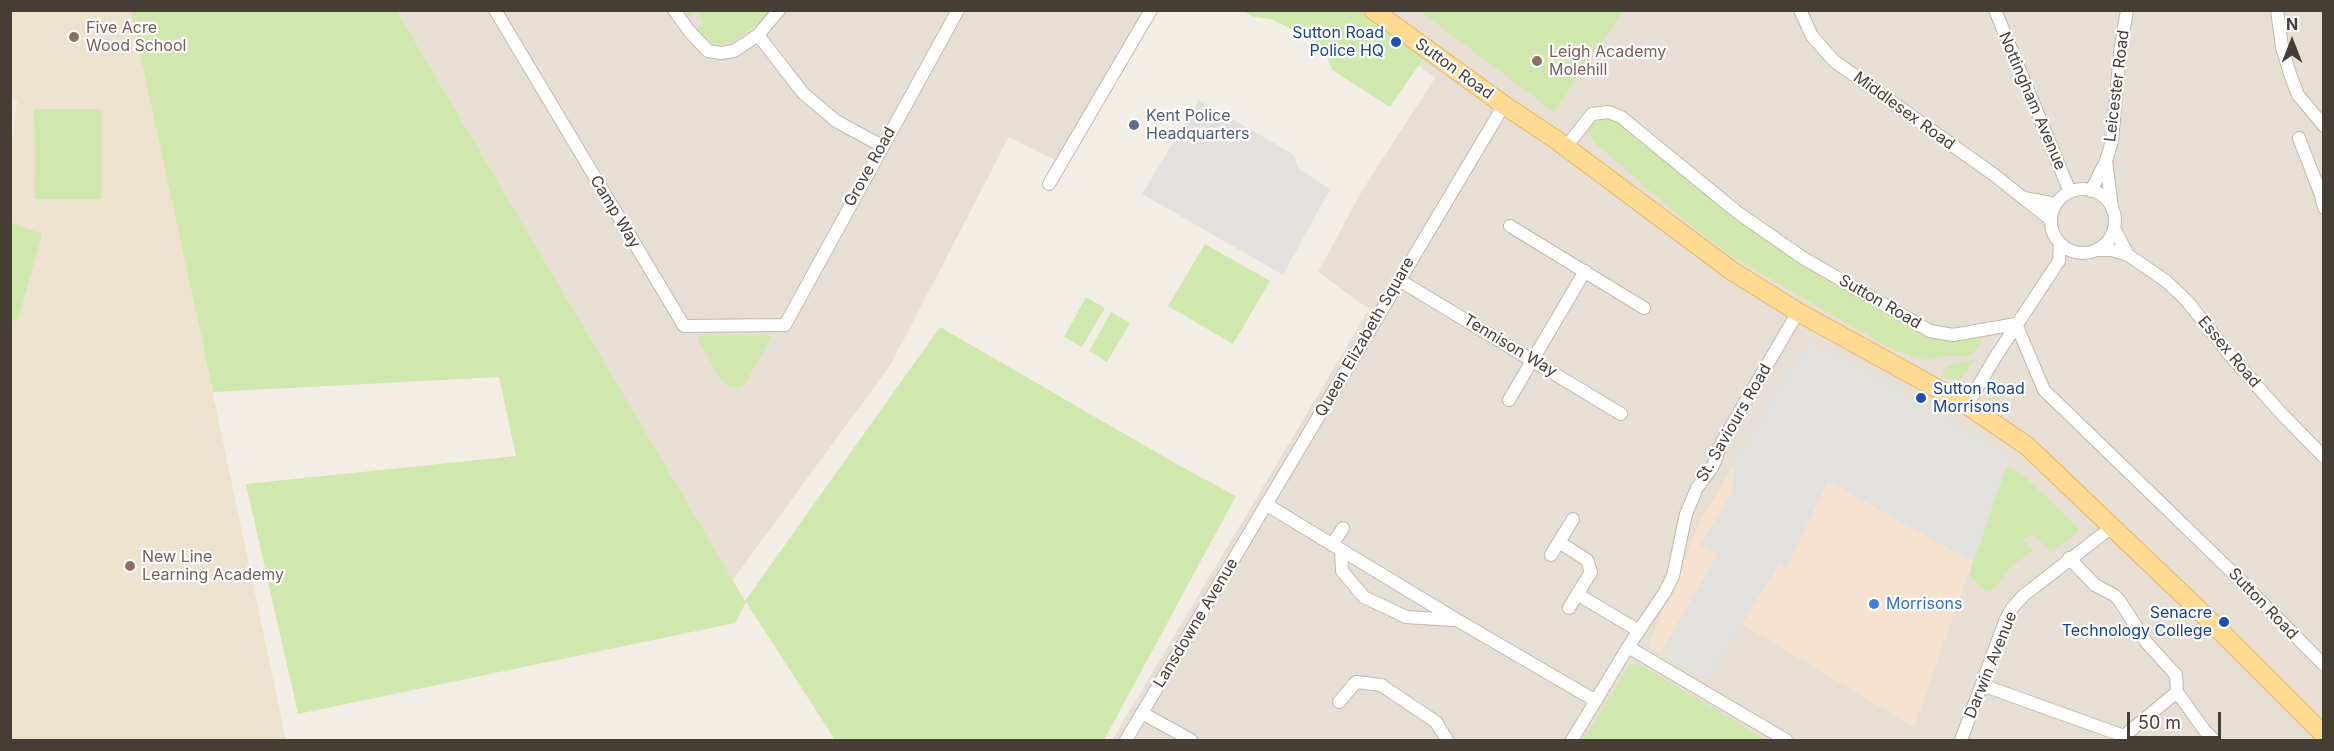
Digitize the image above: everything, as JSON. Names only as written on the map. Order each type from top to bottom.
[{"type":"main road","name":"Sutton Road","points":[[1373,10],[1566,147],[1732,271],[1798,312],[1967,405],[2027,446],[2112,527],[2320,736]]},
{"type":"street","name":"Camp Way","points":[[495,10],[684,326],[784,325]]},
{"type":"street","points":[[674,10],[708,51],[721,54],[734,51],[758,35],[779,10]]},
{"type":"street","name":"Grove Road","points":[[784,325],[958,10]]},
{"type":"street","points":[[1048,184],[1151,10]]},
{"type":"street","name":"Middlesex Road","points":[[1800,10],[1812,36],[1834,61],[2051,220]]},
{"type":"street","name":"Nottingham Avenue","points":[[1995,10],[2070,192]]},
{"type":"street","name":"Leicester Road","points":[[2091,190],[2106,161],[2112,141],[2120,52],[2127,10]]},
{"type":"street","points":[[2277,10],[2282,47],[2289,74],[2298,95],[2324,126]]},
{"type":"street","points":[[758,35],[803,93],[836,121],[882,146]]},
{"type":"street","name":"Queen Elizabeth Square","points":[[1267,505],[1504,105]]},
{"type":"street","name":"Sutton Road","points":[[1566,147],[1592,114],[1609,112],[1620,117],[1737,212],[1803,258],[1930,331],[1953,335],[2016,324],[2044,390],[2231,571],[2324,665]]},
{"type":"street","points":[[2303,143],[2322,194],[2324,208]]},
{"type":"street","name":"Leicester Road","points":[[2106,161],[2112,209]]},
{"type":"street","points":[[2059,261],[2090,252],[2110,237],[2114,228],[2112,209],[2103,197],[2091,190],[2083,189],[2070,192],[2056,204],[2051,220],[2055,237],[2060,244],[2071,251],[2090,252]]},
{"type":"street","name":"Middlesex Road","points":[[2023,198],[2056,204]]},
{"type":"street","points":[[1510,226],[1644,308]]},
{"type":"street","name":"Essex Road","points":[[2114,228],[2128,255]]},
{"type":"street","points":[[1967,405],[2016,324],[2059,261],[2060,244]]},
{"type":"street","name":"Essex Road","points":[[2090,252],[2112,250],[2128,255],[2166,281],[2187,301],[2279,411],[2324,457]]},
{"type":"street","points":[[1509,400],[1585,272]]},
{"type":"street","name":"Tennison Way","points":[[1399,279],[1621,414]]},
{"type":"street","name":"St. Saviours Road","points":[[1639,631],[1673,576],[1686,514],[1697,488],[1713,466],[1722,442],[1798,312]]},
{"type":"street","points":[[1267,505],[1596,701]]},
{"type":"street","name":"Lansdowne Avenue","points":[[1126,741],[1267,505]]},
{"type":"street","points":[[1551,555],[1573,519]]},
{"type":"street","name":"Darwin Avenue","points":[[1961,741],[2012,608],[2024,595],[2069,558],[2112,527]]},
{"type":"street","points":[[1343,528],[1336,547],[1342,571],[1364,597],[1406,617],[1457,620]]},
{"type":"street","points":[[1560,542],[1587,560],[1591,572],[1569,609]]},
{"type":"street","points":[[2069,558],[2095,585],[2119,600],[2147,644],[2176,675],[2177,692],[2214,741]]},
{"type":"street","points":[[1572,741],[1639,631],[1577,594]]},
{"type":"street","points":[[1628,647],[1786,741]]},
{"type":"street","points":[[1339,702],[1356,682],[1382,685],[1436,722],[1447,741]]},
{"type":"street","points":[[1982,685],[2124,738],[2177,692]]},
{"type":"street","points":[[1142,712],[1191,741]]},
{"type":"shaded area","name":"New Line Learning Academy","points":[[10,11],[132,11],[286,740],[11,740],[10,157],[17,101],[11,95]]},
{"type":"shaded area","points":[[397,11],[1142,11],[1059,162],[1009,137],[891,364],[732,581]]},
{"type":"shaded area","points":[[1345,11],[2323,11],[2323,740],[1112,740],[1369,309],[1318,272],[1363,189],[1435,78]]},
{"type":"shaded area","points":[[1199,100],[1293,154],[1298,168],[1330,189],[1283,275],[1142,194]]},
{"type":"shaded area","points":[[1810,339],[2010,456],[1914,727],[1742,624],[1708,679],[1648,646],[1700,521]]},
{"type":"shaded area","points":[[1810,339],[2010,456],[1973,562],[1828,481],[1786,568],[1779,564],[1708,679],[1661,652],[1718,554],[1700,545],[1733,491],[1734,460]]},
{"type":"green space","points":[[131,11],[397,11],[745,601],[940,327],[1236,496],[1104,740],[835,740],[746,602],[735,623],[298,714],[246,484],[516,456],[499,377],[213,392]]},
{"type":"green space","points":[[691,11],[696,11],[686,19],[684,16]]},
{"type":"green space","points":[[696,11],[772,11],[734,42],[718,45],[704,40],[694,30],[704,22]]},
{"type":"green space","points":[[1243,11],[1365,11],[1421,50],[1423,59],[1390,107],[1332,70],[1324,46],[1271,19],[1254,17]]},
{"type":"green space","name":"Leigh Academy Molehill","points":[[1420,11],[1623,11],[1554,112]]},
{"type":"green space","points":[[34,109],[101,109],[101,199],[35,199]]},
{"type":"green space","points":[[1605,116],[1615,120],[1700,190],[1794,258],[1938,338],[1984,334],[1975,352],[1965,356],[1943,356],[1926,360],[1891,349],[1728,254],[1684,220],[1595,143],[1588,127],[1594,119]]},
{"type":"green space","points":[[10,222],[42,234],[18,320],[11,321]]},
{"type":"green space","points":[[1205,244],[1270,281],[1233,344],[1168,306]]},
{"type":"green space","points":[[1086,297],[1105,308],[1082,347],[1064,337]]},
{"type":"green space","points":[[1111,312],[1130,323],[1107,362],[1089,351]]},
{"type":"green space","points":[[769,335],[771,338],[745,384],[737,387],[731,387],[722,382],[698,340],[700,336]]},
{"type":"green space","points":[[1974,360],[1960,380],[1951,380],[1942,376],[1946,366]]},
{"type":"green space","points":[[2007,466],[2025,477],[2078,528],[2078,532],[2050,553],[2046,546],[2033,535],[2023,539],[2034,550],[2013,565],[1992,591],[1983,590],[1970,576]]},
{"type":"green space","points":[[1630,664],[1641,665],[1766,740],[1583,740]]},
{"type":"place","name":"Five Acre Wood School","points":[[74,37]]},
{"type":"place","name":"Sutton Road Police HQ","points":[[1396,42]]},
{"type":"place","name":"Leigh Academy Molehill","points":[[1537,61]]},
{"type":"place","name":"Kent Police Headquarters","points":[[1134,125]]},
{"type":"place","name":"Sutton Road Morrisons","points":[[1921,398]]},
{"type":"place","name":"New Line Learning Academy","points":[[130,566]]},
{"type":"place","name":"Morrisons","points":[[1874,604]]},
{"type":"place","name":"Senacre Technology College","points":[[2224,622]]}]
